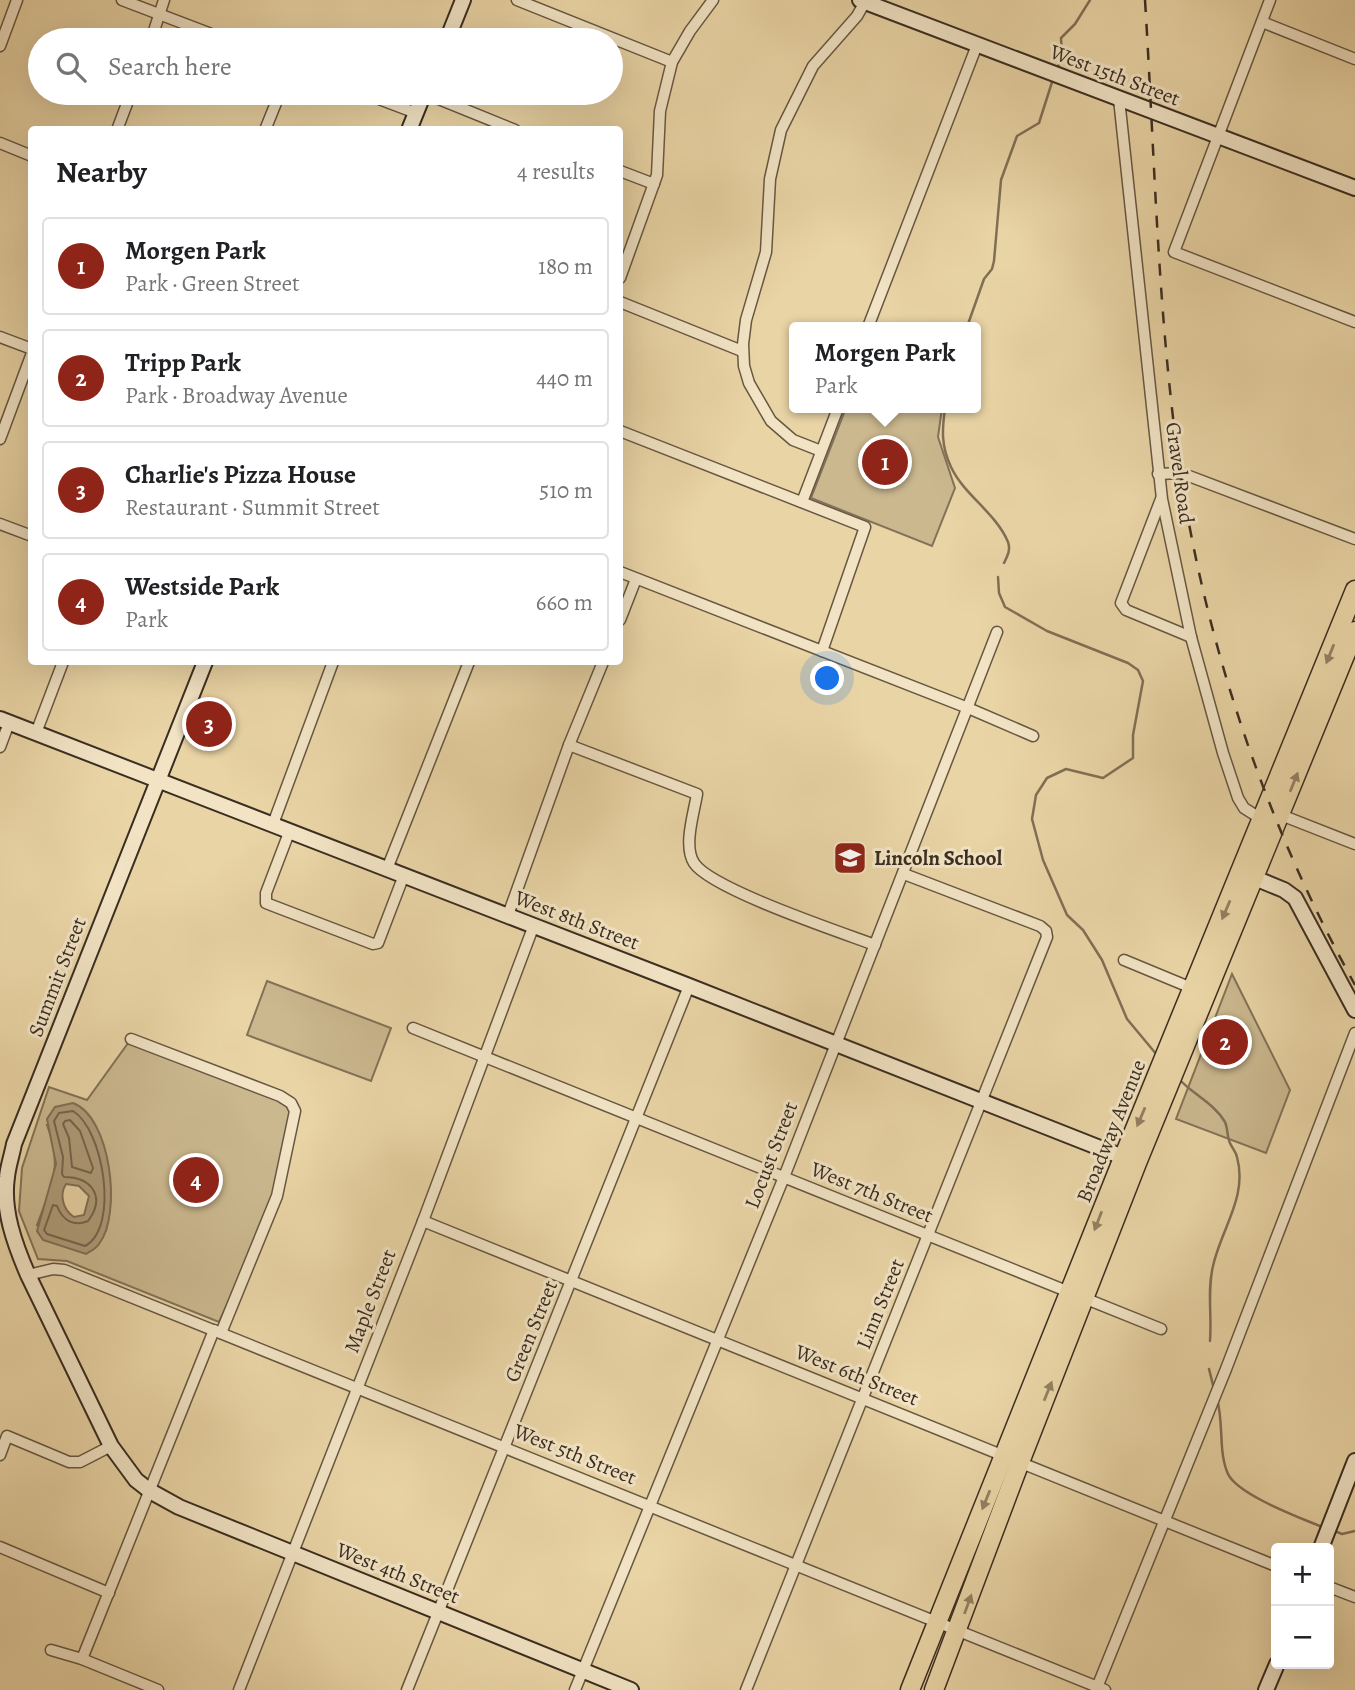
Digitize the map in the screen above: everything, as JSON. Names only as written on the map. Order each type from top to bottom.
[{"type":"highway","name":"Broadway Avenue","points":[[1273,820],[1355,590]]},
{"type":"highway","name":"Broadway Avenue","points":[[909,1690],[1012,1459],[1130,1160],[1248,875],[1355,631]]},
{"type":"highway","name":"Broadway Avenue","points":[[934,1690],[958,1631],[1012,1459]]},
{"type":"street","points":[[0,46],[17,0]]},
{"type":"street","points":[[122,0],[195,28]]},
{"type":"street","points":[[156,28],[164,0]]},
{"type":"street","points":[[452,28],[463,0]]},
{"type":"street","points":[[517,0],[587,28]]},
{"type":"street","points":[[623,269],[657,175],[660,111],[672,62],[713,0]]},
{"type":"street","points":[[1270,0],[1174,252],[1355,322]]},
{"type":"street","points":[[821,452],[793,440],[771,421],[749,383],[742,351],[746,320],[766,252],[770,179],[781,130],[813,66],[857,16],[863,1]]},
{"type":"street","name":"West 15th Street","points":[[863,1],[1355,188]]},
{"type":"street","points":[[1262,22],[1355,59]]},
{"type":"street","points":[[623,42],[672,62]]},
{"type":"street","points":[[870,322],[977,45]]},
{"type":"street","name":"Gravel Road","points":[[1119,99],[1158,474],[1191,637],[1234,787],[1244,808],[1273,820]]},
{"type":"street","points":[[119,126],[126,105]]},
{"type":"street","points":[[267,126],[275,105]]},
{"type":"street","points":[[395,105],[416,113]]},
{"type":"street","points":[[411,126],[419,105]]},
{"type":"street","points":[[454,105],[505,126]]},
{"type":"street","points":[[0,144],[28,154]]},
{"type":"street","points":[[623,172],[653,184]]},
{"type":"street","points":[[623,303],[742,351]]},
{"type":"street","points":[[0,337],[28,349]]},
{"type":"street","points":[[0,439],[28,362]]},
{"type":"street","points":[[802,502],[836,413]]},
{"type":"street","points":[[623,432],[865,527],[822,651]]},
{"type":"street","points":[[1158,474],[1181,473],[1355,539]]},
{"type":"street","points":[[1162,499],[1121,603],[1126,610],[1191,637]]},
{"type":"street","points":[[0,524],[28,534]]},
{"type":"street","points":[[623,573],[1034,736]]},
{"type":"street","points":[[623,612],[636,579]]},
{"type":"street","name":"Locust Street","points":[[575,1690],[784,1177],[997,632]]},
{"type":"street","points":[[36,733],[62,665]]},
{"type":"street","name":"Summit Street","points":[[150,1492],[136,1480],[111,1446],[28,1275],[17,1249],[9,1218],[6,1179],[15,1144],[204,665]]},
{"type":"street","points":[[273,824],[332,665]]},
{"type":"street","points":[[387,869],[468,665]]},
{"type":"street","points":[[508,915],[569,745],[602,665]]},
{"type":"street","points":[[0,747],[4,721]]},
{"type":"street","name":"West 8th Street","points":[[4,721],[534,925],[1130,1160]]},
{"type":"street","points":[[569,745],[697,794],[690,841],[693,861],[702,872],[727,887],[876,945]]},
{"type":"street","points":[[1273,820],[1355,844]]},
{"type":"street","points":[[290,830],[267,893],[266,903],[373,944],[378,943],[404,875]]},
{"type":"street","name":"Linn Street","points":[[746,1690],[1047,937],[1046,931],[1040,926],[904,874]]},
{"type":"street","points":[[1248,875],[1284,890],[1295,898],[1355,1010]]},
{"type":"street","name":"Maple Street","points":[[239,1690],[423,1220],[534,925]]},
{"type":"street","points":[[1124,960],[1200,992]]},
{"type":"street","name":"Green Street","points":[[407,1690],[689,986]]},
{"type":"street","name":"West 7th Street","points":[[414,1028],[1161,1329]]},
{"type":"street","points":[[1100,1689],[1355,1033]]},
{"type":"street","points":[[82,1659],[150,1492],[277,1196],[295,1111],[291,1103],[280,1096],[131,1039]]},
{"type":"street","name":"West 6th Street","points":[[423,1220],[1271,1564]]},
{"type":"street","name":"West 5th Street","points":[[28,1275],[53,1269],[64,1270],[1100,1689]]},
{"type":"street","points":[[0,1455],[7,1436],[69,1462],[80,1462],[111,1446]]},
{"type":"street","points":[[1323,1543],[1355,1461]]},
{"type":"street","name":"West 4th Street","points":[[150,1492],[179,1507],[631,1690]]},
{"type":"street","points":[[0,1546],[108,1593]]},
{"type":"street","points":[[1334,1589],[1355,1597]]},
{"type":"street","points":[[51,1650],[82,1659],[158,1690]]},
{"type":"street","points":[[1266,1690],[1275,1669]]},
{"type":"shaded area","points":[[844,413],[941,413],[938,437],[955,488],[932,546],[811,498]]},
{"type":"shaded area","points":[[1232,974],[1290,1090],[1266,1153],[1176,1119]]},
{"type":"shaded area","points":[[267,981],[391,1028],[371,1081],[247,1035]]},
{"type":"shaded area","points":[[131,1039],[291,1103],[295,1118],[277,1196],[219,1322],[67,1261],[38,1259],[19,1211],[22,1168],[49,1087],[87,1100]],"holes":[[[94,1124],[111,1189],[106,1231],[37,1225],[54,1176],[54,1153],[47,1125]]]},
{"type":"water","points":[[73,1103],[86,1112],[104,1146],[109,1168],[110,1211],[106,1230],[98,1246],[86,1254],[43,1240],[37,1231],[56,1164],[47,1119],[55,1107]],"holes":[[[66,1184],[79,1186],[89,1196],[84,1215],[74,1217],[65,1206],[63,1193]]]},
{"type":"waterway","points":[[1057,69],[1062,57],[1061,38],[1075,24],[1090,0]]},
{"type":"waterway","points":[[969,322],[984,279],[992,269],[994,261],[1001,180],[1017,136],[1039,123],[1053,79]]},
{"type":"waterway","points":[[944,413],[945,452],[957,477],[1003,532],[1009,548],[1004,563]]},
{"type":"waterway","points":[[998,577],[999,593],[1005,607],[1047,631],[1128,663],[1138,670],[1143,681],[1133,735],[1133,758],[1103,778],[1066,769],[1047,778],[1036,795],[1032,819],[1043,860],[1067,915],[1083,930],[1102,960],[1127,1019],[1157,1055]]},
{"type":"waterway","points":[[1178,1078],[1215,1109],[1225,1122],[1239,1172],[1236,1199],[1211,1275],[1210,1341]]},
{"type":"waterway","points":[[1209,1369],[1214,1389]]},
{"type":"waterway","points":[[1217,1399],[1223,1456],[1228,1474],[1234,1482],[1257,1498],[1322,1527]]},
{"type":"waterway","points":[[1332,1530],[1342,1534],[1355,1531]]},
{"type":"railway","points":[[1145,0],[1160,271],[1169,380],[1186,506],[1200,577],[1218,648],[1263,787],[1321,920],[1355,985]]},
{"type":"place","name":"Morgen Park","points":[[885,462]]},
{"type":"place","name":"Charlie's Pizza House","points":[[209,724]]},
{"type":"place","name":"Lincoln School","points":[[850,858]]},
{"type":"place","name":"Tripp Park","points":[[1225,1042]]},
{"type":"place","name":"Westside Park","points":[[196,1180]]}]
